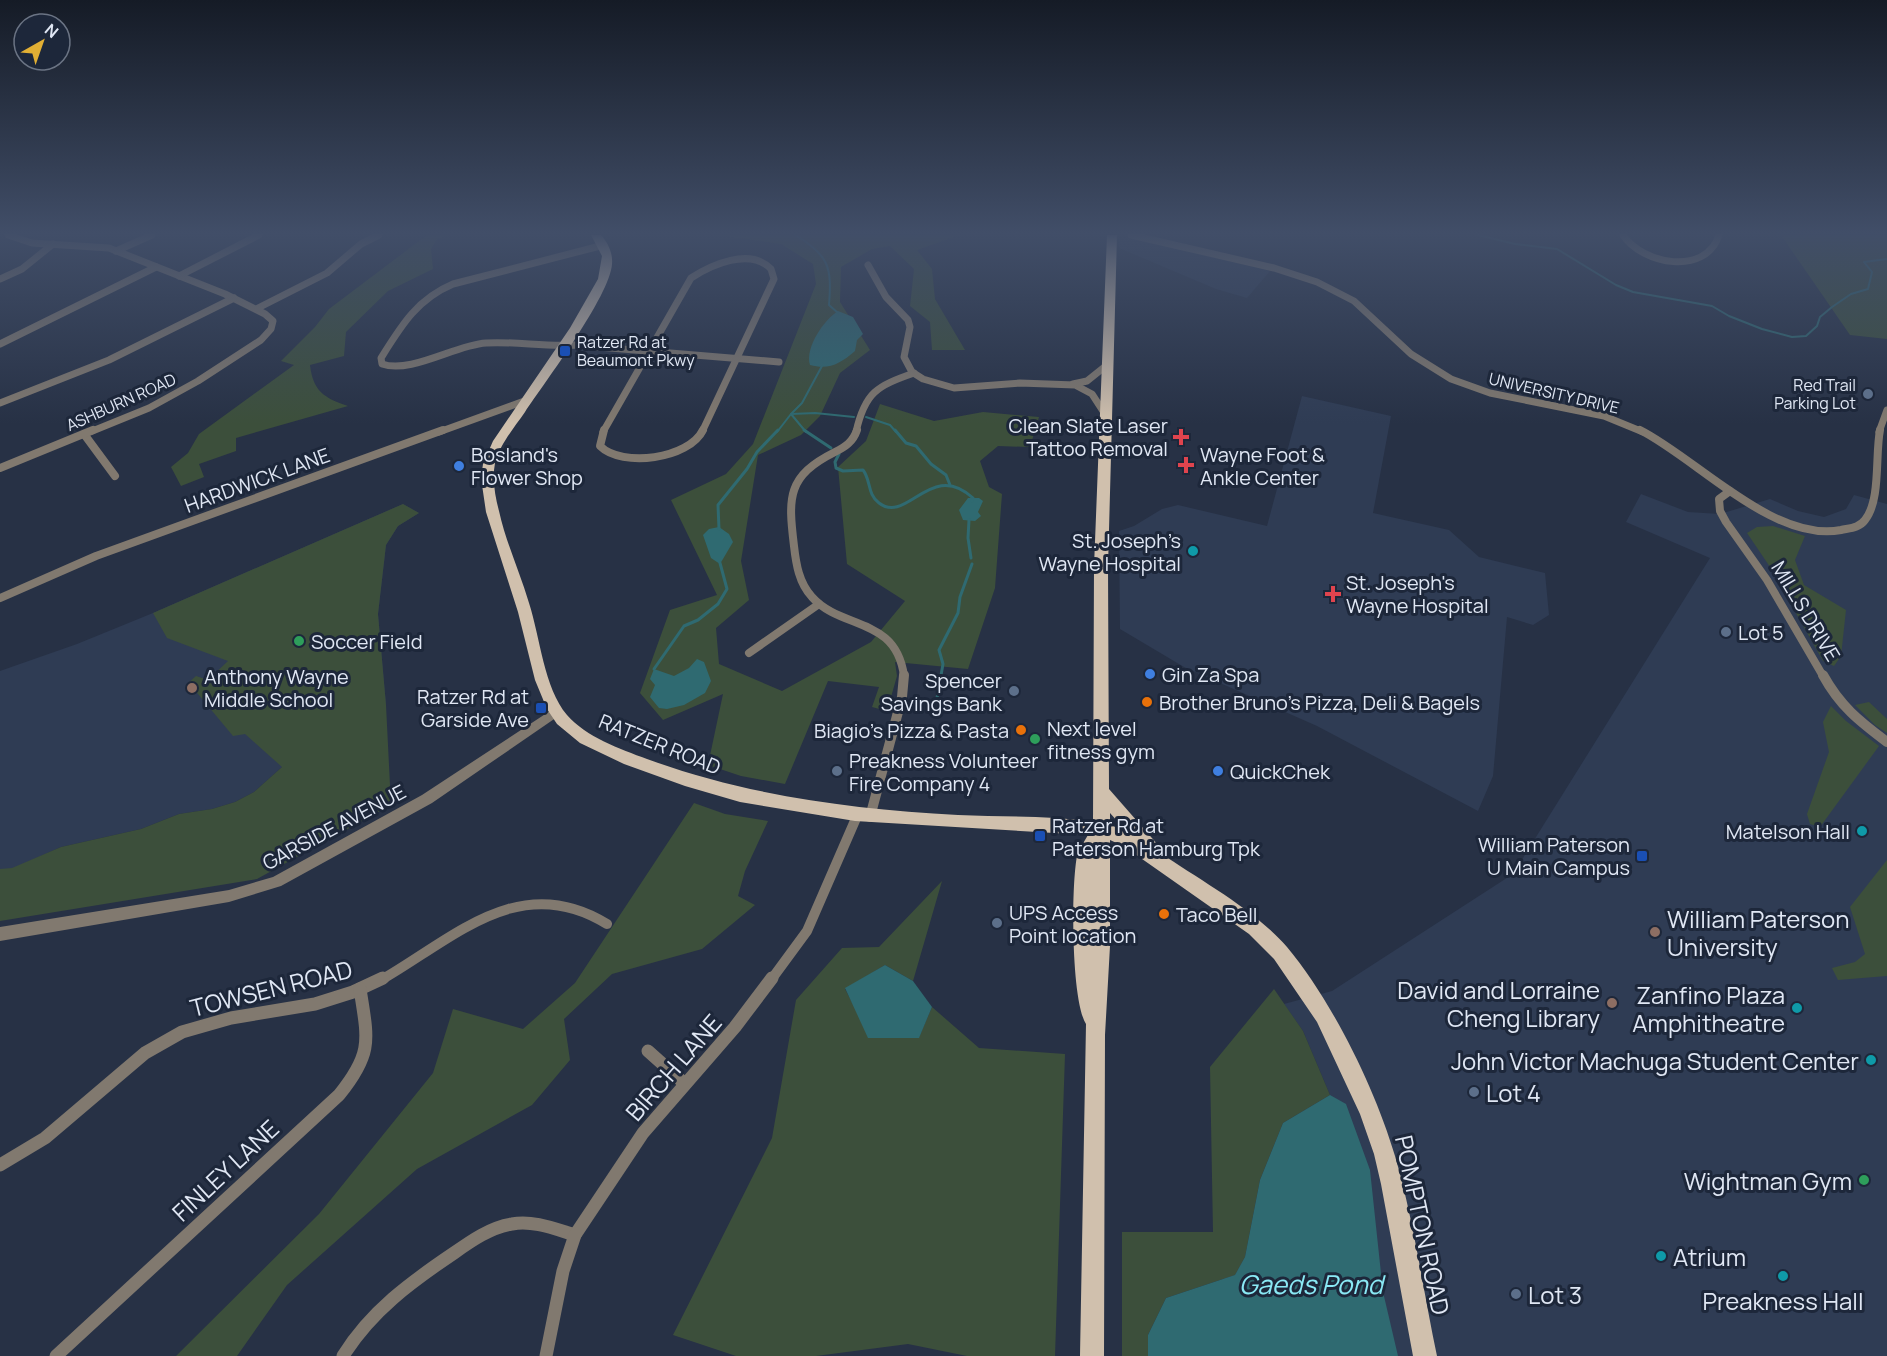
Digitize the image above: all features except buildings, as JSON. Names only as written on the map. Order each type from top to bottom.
[{"type":"main road","name":"RATZER ROAD","points":[[593,298],[492,454],[487,482],[545,687],[556,712],[571,728],[588,739],[691,783],[733,795],[864,816],[1100,830]]},
{"type":"main road","points":[[1092,1356],[1095,1035],[1086,985],[1083,937],[1086,855],[1100,830],[1101,521],[1110,298]]},
{"type":"main road","points":[[1100,789],[1161,862]]},
{"type":"main road","name":"POMPTON ROAD","points":[[1100,830],[1121,836],[1232,910],[1267,938],[1287,961],[1324,1015],[1370,1111],[1384,1154],[1401,1225],[1425,1356]]},
{"type":"street","points":[[0,344],[93,298]]},
{"type":"street","points":[[0,403],[109,360],[233,298]]},
{"type":"street","points":[[235,298],[258,308],[277,298]]},
{"type":"street","points":[[426,298],[415,307],[381,361],[388,366],[400,366],[486,343],[563,345],[779,362]]},
{"type":"street","points":[[680,298],[601,435],[600,446],[610,456],[632,459],[678,450],[696,442],[765,298]]},
{"type":"street","points":[[887,298],[907,317],[910,325],[904,348],[904,359],[914,373],[923,380],[942,386],[966,388],[1023,382],[1070,385],[1087,389],[1105,414]]},
{"type":"street","name":"UNIVERSITY DRIVE","points":[[1349,298],[1367,310],[1406,350],[1441,373],[1497,396],[1593,413],[1628,424],[1649,435],[1766,514],[1808,529],[1833,531],[1856,528],[1866,523],[1872,511],[1880,435],[1884,413],[1887,410]]},
{"type":"street","name":"ASHBURN ROAD","points":[[0,468],[149,408],[198,381],[261,340],[271,329],[273,321],[270,315],[258,308]]},
{"type":"street","points":[[1070,385],[1087,381],[1107,365]]},
{"type":"street","points":[[749,653],[819,604],[808,594],[799,572],[791,521],[796,484],[802,472],[811,464],[849,443],[856,435],[862,405],[873,389],[914,373]]},
{"type":"street","name":"HARDWICK LANE","points":[[0,598],[96,556],[527,400]]},
{"type":"street","points":[[84,434],[115,476]]},
{"type":"street","name":"MILLS DRIVE","points":[[1730,491],[1719,499],[1718,507],[1723,519],[1766,575],[1838,699],[1853,716],[1887,742]]},
{"type":"street","name":"BIRCH LANE","points":[[546,1356],[563,1271],[575,1235],[610,1178],[637,1142],[735,1028],[807,931],[864,816],[902,696],[906,677],[903,660],[892,644],[880,634],[819,604]]},
{"type":"street","name":"GARSIDE AVENUE","points":[[0,934],[229,896],[276,882],[427,799],[556,712]]},
{"type":"street","name":"TOWSEN ROAD","points":[[0,1166],[41,1141],[152,1050],[179,1033],[213,1022],[301,1007],[360,989],[478,918],[507,908],[537,903],[563,905],[587,913],[606,924]]},
{"type":"street","name":"FINLEY LANE","points":[[56,1356],[339,1095],[357,1075],[369,1042],[360,989]]},
{"type":"street","points":[[648,1051],[685,1084]]},
{"type":"street","points":[[343,1356],[378,1312],[393,1298],[417,1278],[489,1230],[515,1223],[550,1227],[575,1235]]},
{"type":"shaded area","points":[[343,298],[381,298],[346,332],[344,356],[310,365],[314,381],[321,392],[332,400],[348,406],[236,438],[236,451],[199,464],[204,477],[181,486],[171,467],[188,453],[199,434],[294,365],[281,361],[315,327],[329,309]]},
{"type":"shaded area","points":[[810,298],[840,298],[840,302],[870,350],[840,373],[820,416],[801,435],[758,455],[741,561],[749,600],[716,628],[719,664],[782,691],[871,642],[905,601],[847,564],[838,467],[866,441],[880,404],[934,421],[983,412],[1039,417],[1030,447],[998,446],[980,461],[989,487],[1002,494],[995,588],[968,669],[895,662],[897,676],[887,711],[872,707],[879,687],[828,681],[785,784],[741,776],[708,765],[723,694],[663,720],[640,693],[670,610],[717,595],[671,500],[726,474],[753,444]]},
{"type":"shaded area","points":[[911,298],[935,298],[965,350],[932,350],[930,322],[910,306]]},
{"type":"shaded area","points":[[1825,298],[1887,298],[1887,339],[1850,335]]},
{"type":"shaded area","name":"St. Joseph's Wayne Hospital","points":[[1302,396],[1391,416],[1373,513],[1449,530],[1479,557],[1545,573],[1549,615],[1533,625],[1507,617],[1493,776],[1478,811],[1317,726],[1184,667],[1120,629],[1119,531],[1134,526],[1162,509],[1178,505],[1267,526]]},
{"type":"shaded area","name":"William Paterson University","points":[[1641,494],[1688,512],[1720,514],[1770,499],[1798,511],[1824,517],[1846,509],[1854,495],[1887,504],[1887,1356],[1148,1356],[1245,1257],[1260,1180],[1283,1123],[1330,1095],[1303,1031],[1284,1004],[1332,991],[1513,874],[1710,558],[1626,522]]},
{"type":"shaded area","name":"Anthony Wayne Middle School","points":[[403,504],[419,513],[398,526],[386,545],[378,614],[386,705],[282,767],[254,792],[235,802],[212,809],[179,814],[141,829],[61,847],[12,869],[0,869],[0,671],[77,644],[153,613]]},
{"type":"shaded area","points":[[403,504],[419,513],[398,526],[386,545],[378,614],[386,705],[391,805],[257,879],[0,921],[0,869],[12,868],[61,847],[141,829],[179,814],[212,809],[235,802],[254,792],[282,767],[245,734],[233,736],[193,688],[186,685],[196,676],[208,680],[228,661],[167,638],[153,613]]},
{"type":"shaded area","points":[[1773,526],[1805,536],[1795,560],[1804,585],[1846,610],[1841,656],[1834,666],[1823,661],[1770,567],[1747,533],[1757,527]]},
{"type":"shaded area","points":[[1869,702],[1887,719],[1887,733],[1875,725],[1855,705]]},
{"type":"shaded area","points":[[1831,706],[1846,721],[1879,746],[1820,827],[1810,824],[1807,814],[1829,752],[1823,722]]},
{"type":"shaded area","points":[[694,803],[725,814],[768,821],[745,871],[738,896],[755,905],[702,949],[612,974],[564,1019],[570,1060],[532,1105],[417,1169],[287,1285],[237,1356],[176,1356],[319,1214],[433,1073],[453,1009],[523,1029],[575,983]]},
{"type":"shaded area","points":[[1887,860],[1887,976],[1838,980],[1832,968],[1855,962],[1865,954],[1850,907]]},
{"type":"shaded area","points":[[942,881],[913,981],[885,965],[845,989],[853,1004],[919,1037],[932,1007],[979,1048],[1065,1054],[1055,1356],[967,1356],[908,1344],[816,1356],[736,1356],[673,1335],[772,1138],[796,1000],[842,948],[879,947]]},
{"type":"shaded area","points":[[1274,989],[1303,1031],[1330,1095],[1283,1123],[1260,1180],[1245,1257],[1235,1275],[1166,1298],[1148,1335],[1148,1356],[1122,1356],[1122,1232],[1213,1232],[1210,1067]]},
{"type":"water","points":[[838,311],[853,317],[863,334],[857,340],[855,351],[834,365],[823,367],[810,365],[810,350],[813,342],[827,321]]},
{"type":"water","points":[[968,498],[979,498],[983,501],[978,512],[981,516],[975,521],[963,520],[959,510]]},
{"type":"water","points":[[719,527],[729,534],[733,542],[720,564],[711,558],[703,535],[709,529]]},
{"type":"water","points":[[697,659],[704,662],[711,681],[705,693],[684,705],[667,709],[659,708],[650,697],[655,685],[650,679],[654,669],[674,676],[689,668]]},
{"type":"water","points":[[885,965],[913,981],[932,1007],[919,1038],[868,1038],[845,988]]},
{"type":"water","name":"Gaeds Pond","points":[[1330,1095],[1346,1104],[1370,1170],[1383,1292],[1398,1356],[1148,1356],[1148,1335],[1166,1298],[1235,1275],[1245,1257],[1260,1180],[1283,1123]]},
{"type":"waterway","points":[[829,298],[829,305],[838,313]]},
{"type":"waterway","points":[[1668,298],[1712,306],[1729,316],[1762,329],[1792,337],[1806,336],[1817,326],[1820,317],[1845,298]]},
{"type":"waterway","points":[[791,414],[802,403],[822,366]]},
{"type":"waterway","points":[[791,414],[815,413],[854,417]]},
{"type":"waterway","points":[[777,432],[791,414]]},
{"type":"waterway","points":[[791,414],[805,430]]},
{"type":"waterway","points":[[866,417],[890,425],[896,432]]},
{"type":"waterway","points":[[719,529],[718,505],[747,469],[757,452],[778,430]]},
{"type":"waterway","points":[[805,430],[831,448]]},
{"type":"waterway","points":[[895,430],[906,443],[916,446],[931,464],[946,475],[950,485]]},
{"type":"waterway","points":[[839,454],[835,462],[836,468],[843,471],[863,470],[875,499],[889,508],[900,506],[932,488],[945,485],[958,488],[973,498],[972,501]]},
{"type":"waterway","points":[[969,520],[968,538],[971,558]]},
{"type":"waterway","points":[[654,669],[684,626],[698,620],[718,604],[727,589],[720,563]]},
{"type":"waterway","points":[[937,698],[943,664],[939,650],[958,613],[960,597],[972,564]]},
{"type":"place","name":"Ratzer Rd at Beaumont Pkwy","points":[[565,351]]},
{"type":"place","name":"Red Trail Parking Lot","points":[[1868,394]]},
{"type":"place","name":"Clean Slate Laser Tattoo Removal","points":[[1181,437]]},
{"type":"place","name":"Wayne Foot & Ankle Center","points":[[1186,465]]},
{"type":"place","name":"Bosland's Flower Shop","points":[[459,466]]},
{"type":"place","name":"St. Joseph’s Wayne Hospital","points":[[1193,551]]},
{"type":"place","name":"St. Joseph's Wayne Hospital","points":[[1333,594]]},
{"type":"place","name":"Lot 5","points":[[1726,632]]},
{"type":"place","name":"Soccer Field","points":[[299,641]]},
{"type":"place","name":"Gin Za Spa","points":[[1150,674]]},
{"type":"place","name":"Anthony Wayne Middle School","points":[[192,688]]},
{"type":"place","name":"Spencer Savings Bank","points":[[1014,691]]},
{"type":"place","name":"Brother Bruno's Pizza, Deli & Bagels","points":[[1147,702]]},
{"type":"place","name":"Ratzer Rd at Garside Ave","points":[[541,708]]},
{"type":"place","name":"Biagio's Pizza & Pasta","points":[[1021,730]]},
{"type":"place","name":"Next level fitness gym","points":[[1035,739]]},
{"type":"place","name":"Preakness Volunteer Fire Company 4","points":[[837,771]]},
{"type":"place","name":"QuickChek","points":[[1218,771]]},
{"type":"place","name":"Matelson Hall","points":[[1862,831]]},
{"type":"place","name":"Ratzer Rd at Paterson Hamburg Tpk","points":[[1040,836]]},
{"type":"place","name":"William Paterson U Main Campus","points":[[1642,856]]},
{"type":"place","name":"Taco Bell","points":[[1164,914]]},
{"type":"place","name":"UPS Access Point location","points":[[997,923]]},
{"type":"place","name":"William Paterson University","points":[[1655,932]]},
{"type":"place","name":"David and Lorraine Cheng Library","points":[[1612,1003]]},
{"type":"place","name":"Zanfino Plaza Amphitheatre","points":[[1797,1008]]},
{"type":"place","name":"John Victor Machuga Student Center","points":[[1871,1060]]},
{"type":"place","name":"Lot 4","points":[[1474,1092]]},
{"type":"place","name":"Wightman Gym","points":[[1864,1180]]},
{"type":"place","name":"Atrium","points":[[1661,1256]]},
{"type":"place","name":"Preakness Hall","points":[[1783,1276]]},
{"type":"place","name":"Lot 3","points":[[1516,1294]]}]
